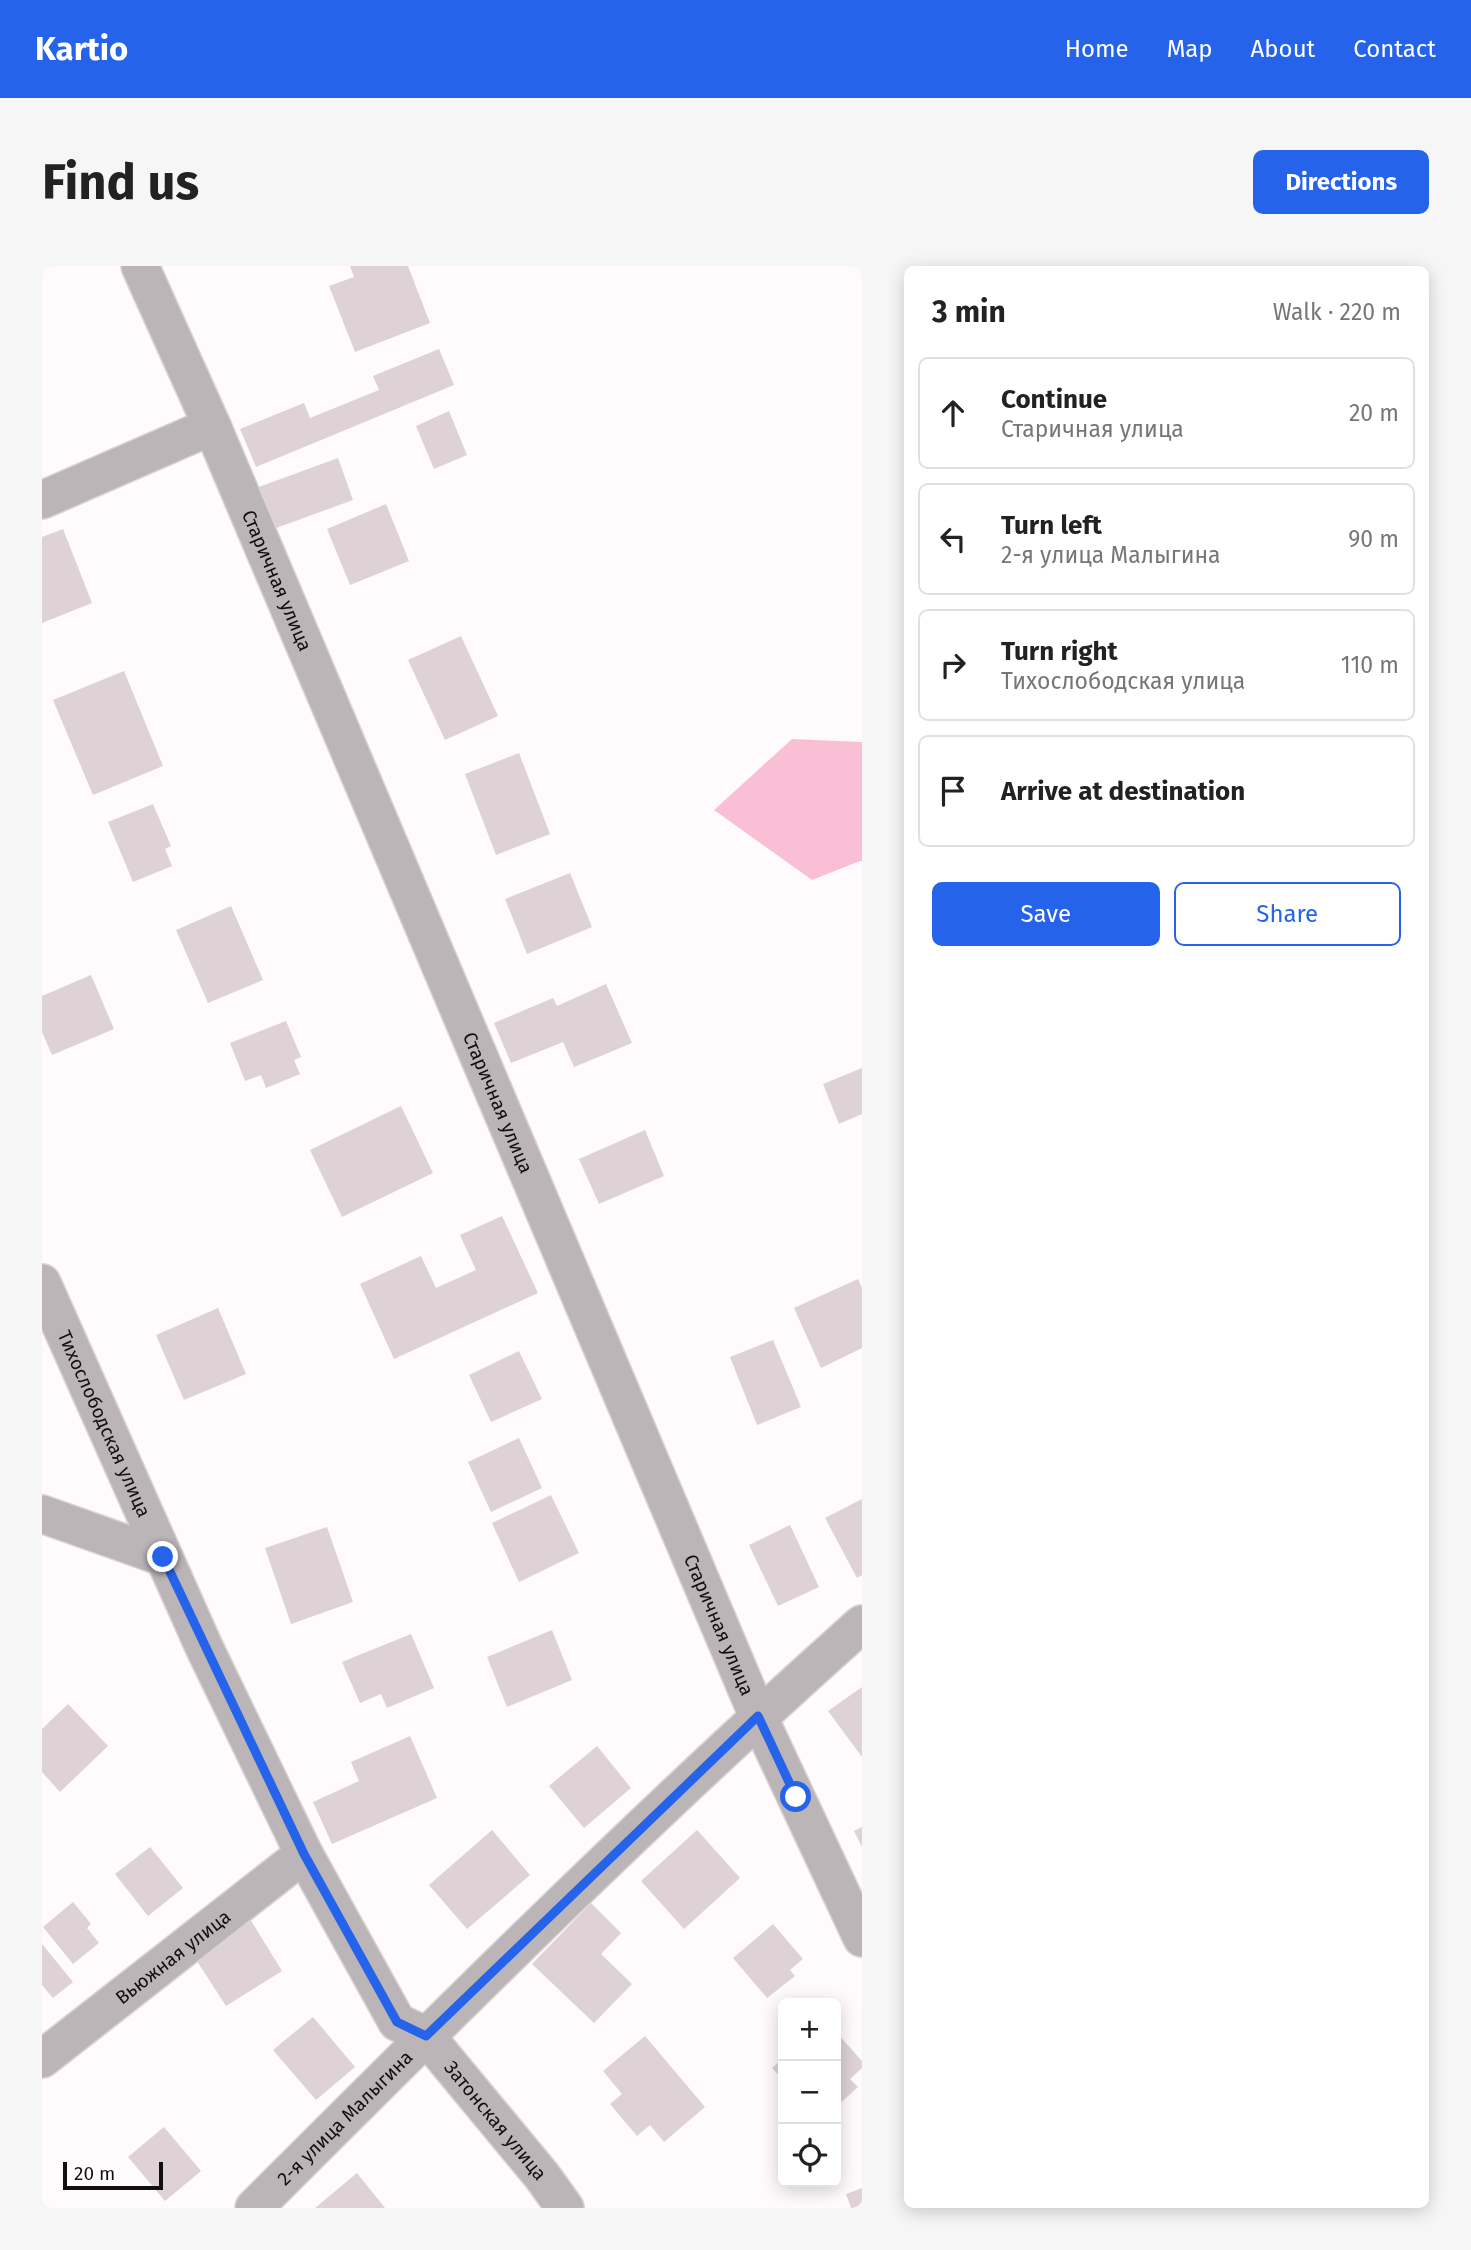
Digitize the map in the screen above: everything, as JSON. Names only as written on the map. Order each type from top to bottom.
[{"type":"street","name":"Старичная улица","points":[[141,266],[212,426],[758,1716],[862,1938]]},
{"type":"street","points":[[42,500],[212,426]]},
{"type":"street","name":"Тихослободская улица","points":[[42,1283],[163,1557],[304,1854],[397,2022],[426,2036]]},
{"type":"street","points":[[42,1514],[163,1557]]},
{"type":"street","name":"2-я улица Малыгина","points":[[254,2208],[426,2036],[758,1716],[862,1624]]},
{"type":"street","name":"Вьюжная улица","points":[[42,2059],[304,1854]]},
{"type":"street","name":"Затонская улица","points":[[426,2036],[542,2176],[565,2208]]},
{"type":"shaded area","points":[[792,739],[862,742],[862,862],[812,880],[714,810]]},
{"type":"building","points":[[350,266],[408,266],[430,323],[355,352],[329,286],[354,277]]},
{"type":"building","points":[[439,349],[454,385],[256,467],[240,429],[304,403],[310,418],[379,390],[373,376]]},
{"type":"building","points":[[449,411],[467,455],[434,469],[416,426]]},
{"type":"building","points":[[338,458],[353,500],[268,531],[253,489]]},
{"type":"building","points":[[386,504],[409,561],[350,585],[327,529]]},
{"type":"building","points":[[63,529],[92,603],[42,623],[42,537]]},
{"type":"building","points":[[461,636],[498,716],[445,740],[408,660]]},
{"type":"building","points":[[124,671],[163,766],[93,795],[53,700]]},
{"type":"building","points":[[519,753],[550,834],[496,855],[465,774]]},
{"type":"building","points":[[153,804],[171,846],[165,849],[172,866],[133,882],[108,822]]},
{"type":"building","points":[[570,873],[592,927],[527,954],[505,899]]},
{"type":"building","points":[[231,906],[263,980],[208,1003],[176,930]]},
{"type":"building","points":[[91,975],[114,1029],[52,1055],[42,1032],[42,996]]},
{"type":"building","points":[[606,984],[632,1043],[574,1067],[563,1042],[511,1063],[494,1023],[553,998],[557,1006]]},
{"type":"building","points":[[286,1021],[301,1057],[294,1060],[300,1074],[266,1088],[261,1075],[245,1081],[230,1043]]},
{"type":"building","points":[[862,1068],[862,1114],[839,1124],[823,1084]]},
{"type":"building","points":[[401,1106],[433,1173],[342,1217],[310,1150]]},
{"type":"building","points":[[645,1130],[664,1176],[599,1204],[579,1159]]},
{"type":"building","points":[[502,1216],[538,1293],[394,1359],[360,1284],[421,1256],[436,1288],[476,1270],[460,1235]]},
{"type":"building","points":[[858,1279],[862,1288],[862,1348],[821,1368],[794,1308]]},
{"type":"building","points":[[218,1308],[246,1374],[184,1400],[156,1335]]},
{"type":"building","points":[[773,1340],[801,1407],[757,1425],[730,1357]]},
{"type":"building","points":[[519,1351],[542,1399],[491,1422],[469,1375]]},
{"type":"building","points":[[519,1438],[542,1488],[491,1512],[468,1462]]},
{"type":"building","points":[[551,1495],[579,1553],[519,1582],[492,1523]]},
{"type":"building","points":[[862,1499],[862,1575],[857,1578],[825,1518]]},
{"type":"building","points":[[790,1525],[819,1587],[778,1606],[749,1545]]},
{"type":"building","points":[[327,1527],[353,1602],[291,1624],[265,1548]]},
{"type":"building","points":[[552,1630],[572,1680],[507,1707],[487,1657]]},
{"type":"building","points":[[411,1634],[434,1688],[387,1708],[381,1694],[360,1703],[342,1662]]},
{"type":"building","points":[[862,1687],[862,1757],[828,1711]]},
{"type":"building","points":[[68,1704],[108,1746],[60,1792],[42,1772],[42,1729]]},
{"type":"building","points":[[410,1736],[437,1798],[332,1844],[313,1802],[359,1781],[351,1762]]},
{"type":"building","points":[[597,1746],[631,1788],[584,1828],[549,1786]]},
{"type":"building","points":[[862,1827],[862,1847],[854,1831]]},
{"type":"building","points":[[492,1830],[530,1875],[467,1929],[429,1885]]},
{"type":"building","points":[[697,1830],[740,1878],[684,1929],[641,1881]]},
{"type":"building","points":[[150,1847],[183,1888],[148,1916],[115,1874]]},
{"type":"building","points":[[73,1902],[91,1924],[87,1928],[99,1943],[73,1964],[43,1927]]},
{"type":"building","points":[[591,1903],[621,1933],[601,1954],[632,1984],[594,2023],[532,1964]]},
{"type":"building","points":[[250,1919],[282,1971],[226,2006],[193,1955]]},
{"type":"building","points":[[773,1924],[803,1959],[790,1970],[795,1976],[767,1998],[733,1958]]},
{"type":"building","points":[[42,1944],[73,1982],[53,1998],[42,1985]]},
{"type":"building","points":[[313,2017],[355,2067],[316,2100],[273,2050]]},
{"type":"building","points":[[645,2036],[705,2107],[664,2142],[650,2125],[637,2136],[610,2104],[622,2094],[603,2071]]},
{"type":"building","points":[[841,2038],[862,2061],[862,2068],[850,2079],[858,2087],[841,2102]]},
{"type":"building","points":[[778,2063],[778,2075],[772,2068]]},
{"type":"building","points":[[164,2127],[201,2171],[165,2201],[128,2157]]},
{"type":"building","points":[[357,2173],[385,2208],[315,2208]]},
{"type":"building","points":[[862,2188],[862,2208],[851,2208],[846,2194]]},
{"type":"route","points":[[163,1557],[304,1854],[397,2022],[426,2036],[758,1716],[796,1797]]}]
